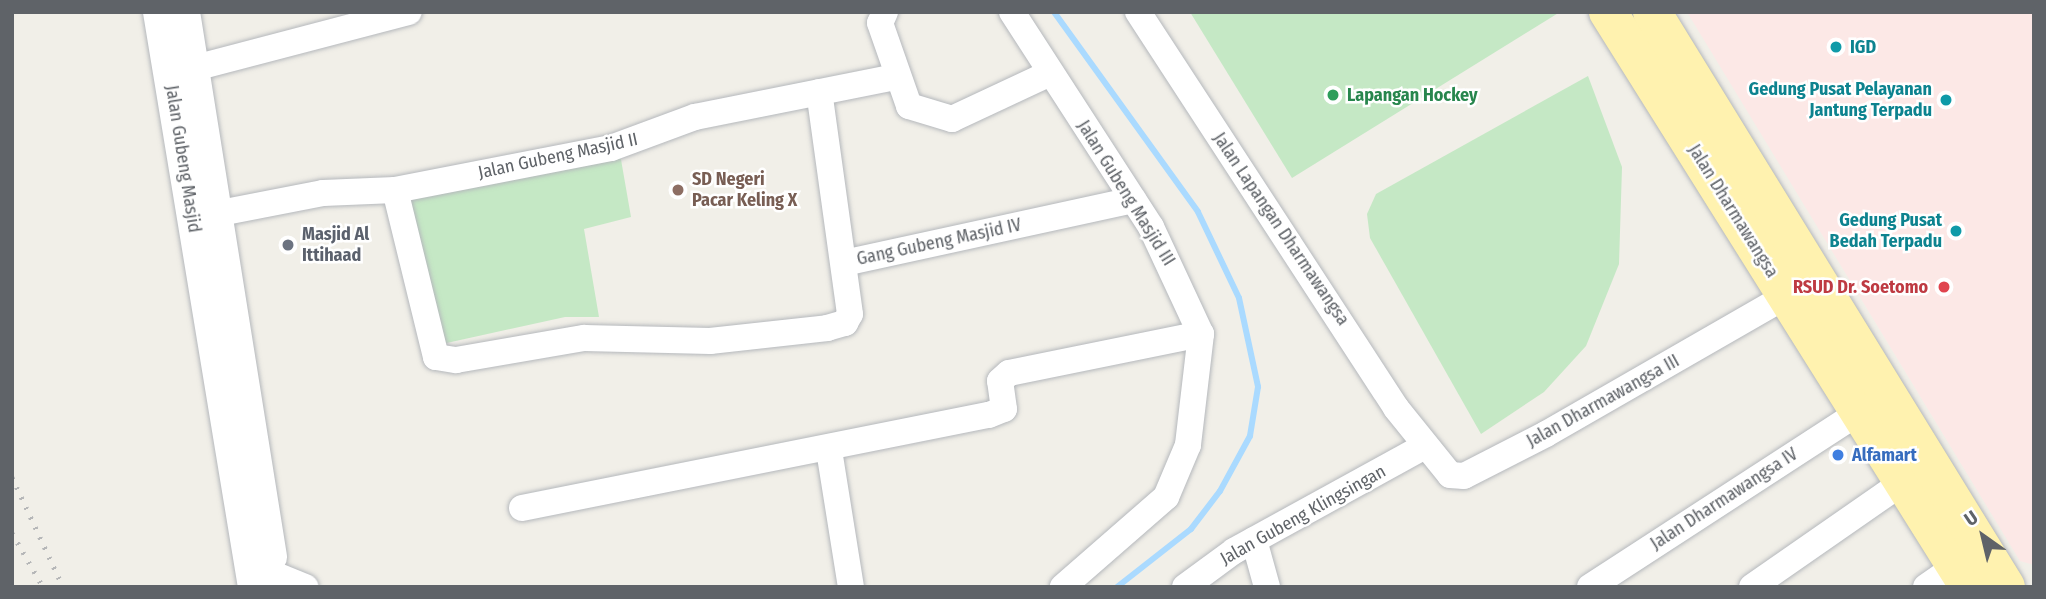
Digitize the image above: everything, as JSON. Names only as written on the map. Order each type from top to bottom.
[{"type":"main road","name":"Jalan Dharmawangsa","points":[[1608,12],[1756,214],[2006,587]]},
{"type":"main road","name":"Jalan Dharmawangsa","points":[[1652,12],[1756,214],[1786,296],[1903,482],[1950,580]]},
{"type":"street","name":"Jalan Gubeng Masjid","points":[[159,12],[220,303],[262,581]]},
{"type":"street","name":"Jalan Gubeng Masjid","points":[[184,12],[215,214],[220,303]]},
{"type":"street","points":[[191,69],[409,12]]},
{"type":"street","points":[[885,12],[880,23],[895,78],[907,105],[947,119],[1050,73]]},
{"type":"street","name":"Jalan Gubeng Masjid III","points":[[1012,12],[1133,200],[1201,334]]},
{"type":"street","name":"Jalan Lapangan Dharmawangsa","points":[[1138,12],[1423,447]]},
{"type":"street","name":"Jalan Gubeng Masjid II","points":[[215,214],[323,193],[395,190],[611,148],[695,117],[895,78]]},
{"type":"street","points":[[819,92],[844,263]]},
{"type":"street","name":"Gang Gubeng Masjid IV","points":[[395,190],[430,351],[446,360],[584,338],[710,341],[845,323],[850,314],[844,263],[1133,200]]},
{"type":"street","name":"Jalan Dharmawangsa III","points":[[1423,447],[1444,472],[1464,476],[1786,296]]},
{"type":"street","points":[[522,508],[829,450],[996,413],[1004,407],[1000,381],[1009,373],[1201,334],[1188,445],[1166,497],[1063,587]]},
{"type":"street","name":"Jalan Dharmawangsa IV","points":[[1590,587],[1859,412]]},
{"type":"street","name":"Jalan Gubeng Klingsingan","points":[[1194,584],[1254,540],[1423,447]]},
{"type":"street","points":[[829,450],[851,587]]},
{"type":"street","points":[[1752,587],[1903,482]]},
{"type":"street","points":[[1254,540],[1267,587]]},
{"type":"street","points":[[262,581],[306,587]]},
{"type":"shaded area","name":"RSUD Dr. Soetomo","points":[[1687,12],[2034,12],[2034,565],[2020,561]]},
{"type":"green space","name":"Lapangan Hockey","points":[[1190,12],[1560,12],[1292,178]]},
{"type":"green space","points":[[1588,76],[1622,167],[1619,264],[1586,346],[1544,392],[1481,434],[1370,238],[1367,214],[1376,194]]},
{"type":"green space","points":[[619,148],[631,217],[584,229],[599,317],[565,317],[433,346],[400,193]]},
{"type":"waterway","points":[[1054,12],[1198,212],[1239,298],[1258,387],[1250,436],[1220,491],[1191,529],[1117,587]]},
{"type":"railway","points":[[12,477],[63,587]]},
{"type":"railway","points":[[12,533],[43,587]]},
{"type":"place","name":"IGD","points":[[1836,47]]},
{"type":"place","name":"Lapangan Hockey","points":[[1333,95]]},
{"type":"place","name":"Gedung Pusat Pelayanan Jantung Terpadu","points":[[1946,100]]},
{"type":"place","name":"SD Negeri Pacar Keling X","points":[[678,190]]},
{"type":"place","name":"Gedung Pusat Bedah Terpadu","points":[[1956,231]]},
{"type":"place","name":"Masjid Al Ittihaad","points":[[288,245]]},
{"type":"place","name":"RSUD Dr. Soetomo","points":[[1944,287]]},
{"type":"place","name":"Alfamart","points":[[1838,455]]}]
